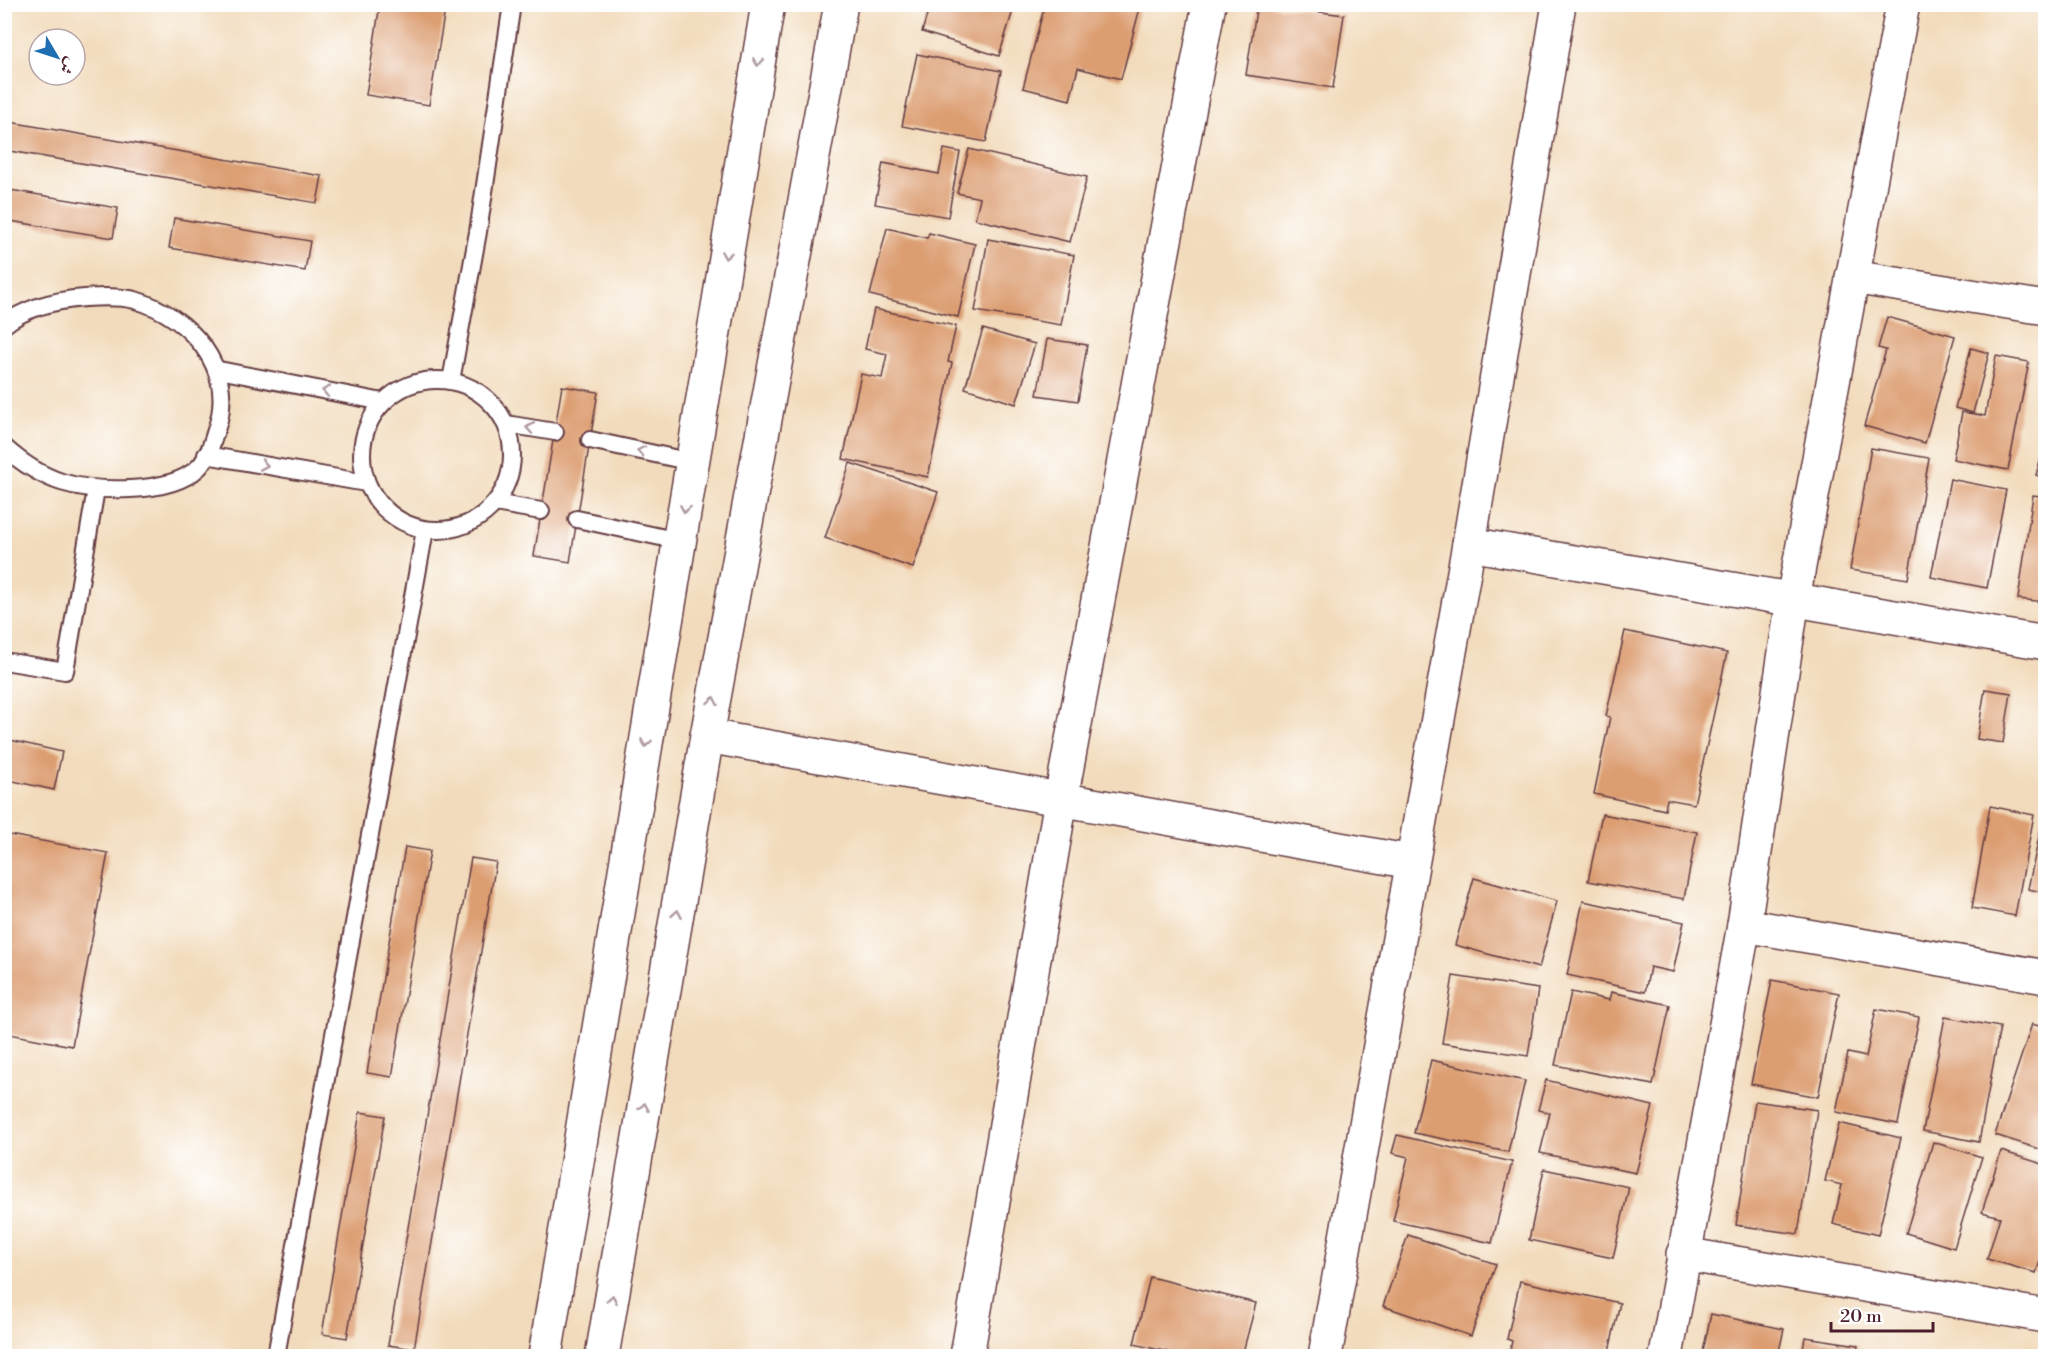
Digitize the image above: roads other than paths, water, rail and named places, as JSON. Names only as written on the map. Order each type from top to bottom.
[{"type":"street","points":[[545,1356],[768,4]]},
{"type":"street","points":[[602,1356],[707,736],[841,4]]},
{"type":"street","points":[[967,1356],[1061,799],[1209,4]]},
{"type":"street","points":[[1325,1356],[1469,544],[1559,4]]},
{"type":"street","points":[[1666,1356],[1744,925],[1793,599],[1903,4]]},
{"type":"street","points":[[1852,277],[2046,308]]},
{"type":"street","points":[[1469,544],[2046,643]]},
{"type":"street","points":[[707,736],[1412,862]]},
{"type":"street","points":[[1744,925],[2046,977]]},
{"type":"street","points":[[1683,1254],[2046,1316]]},
{"type":"lane","points":[[452,381],[478,232],[513,4]]},
{"type":"lane","points":[[4,325],[28,310],[66,299],[117,297],[135,300],[164,313],[188,329],[206,348],[219,370],[221,394],[219,420],[199,468],[174,481],[147,488],[83,489],[52,480],[20,461],[4,447]]},
{"type":"lane","points":[[219,370],[383,402]]},
{"type":"lane","points":[[420,381],[452,381],[482,394],[497,409],[506,423],[513,449],[512,470],[504,490],[495,503],[474,521],[454,529],[425,530],[392,517],[377,502],[366,483],[361,462],[363,440],[370,420],[383,402],[400,389],[420,381]]},
{"type":"lane","points":[[506,423],[555,432]]},
{"type":"lane","points":[[590,440],[692,462]]},
{"type":"lane","points":[[206,455],[366,483]]},
{"type":"lane","points":[[4,661],[65,671],[96,489]]},
{"type":"lane","points":[[495,503],[541,511]]},
{"type":"lane","points":[[577,519],[679,541]]},
{"type":"lane","points":[[276,1356],[425,530]]}]
